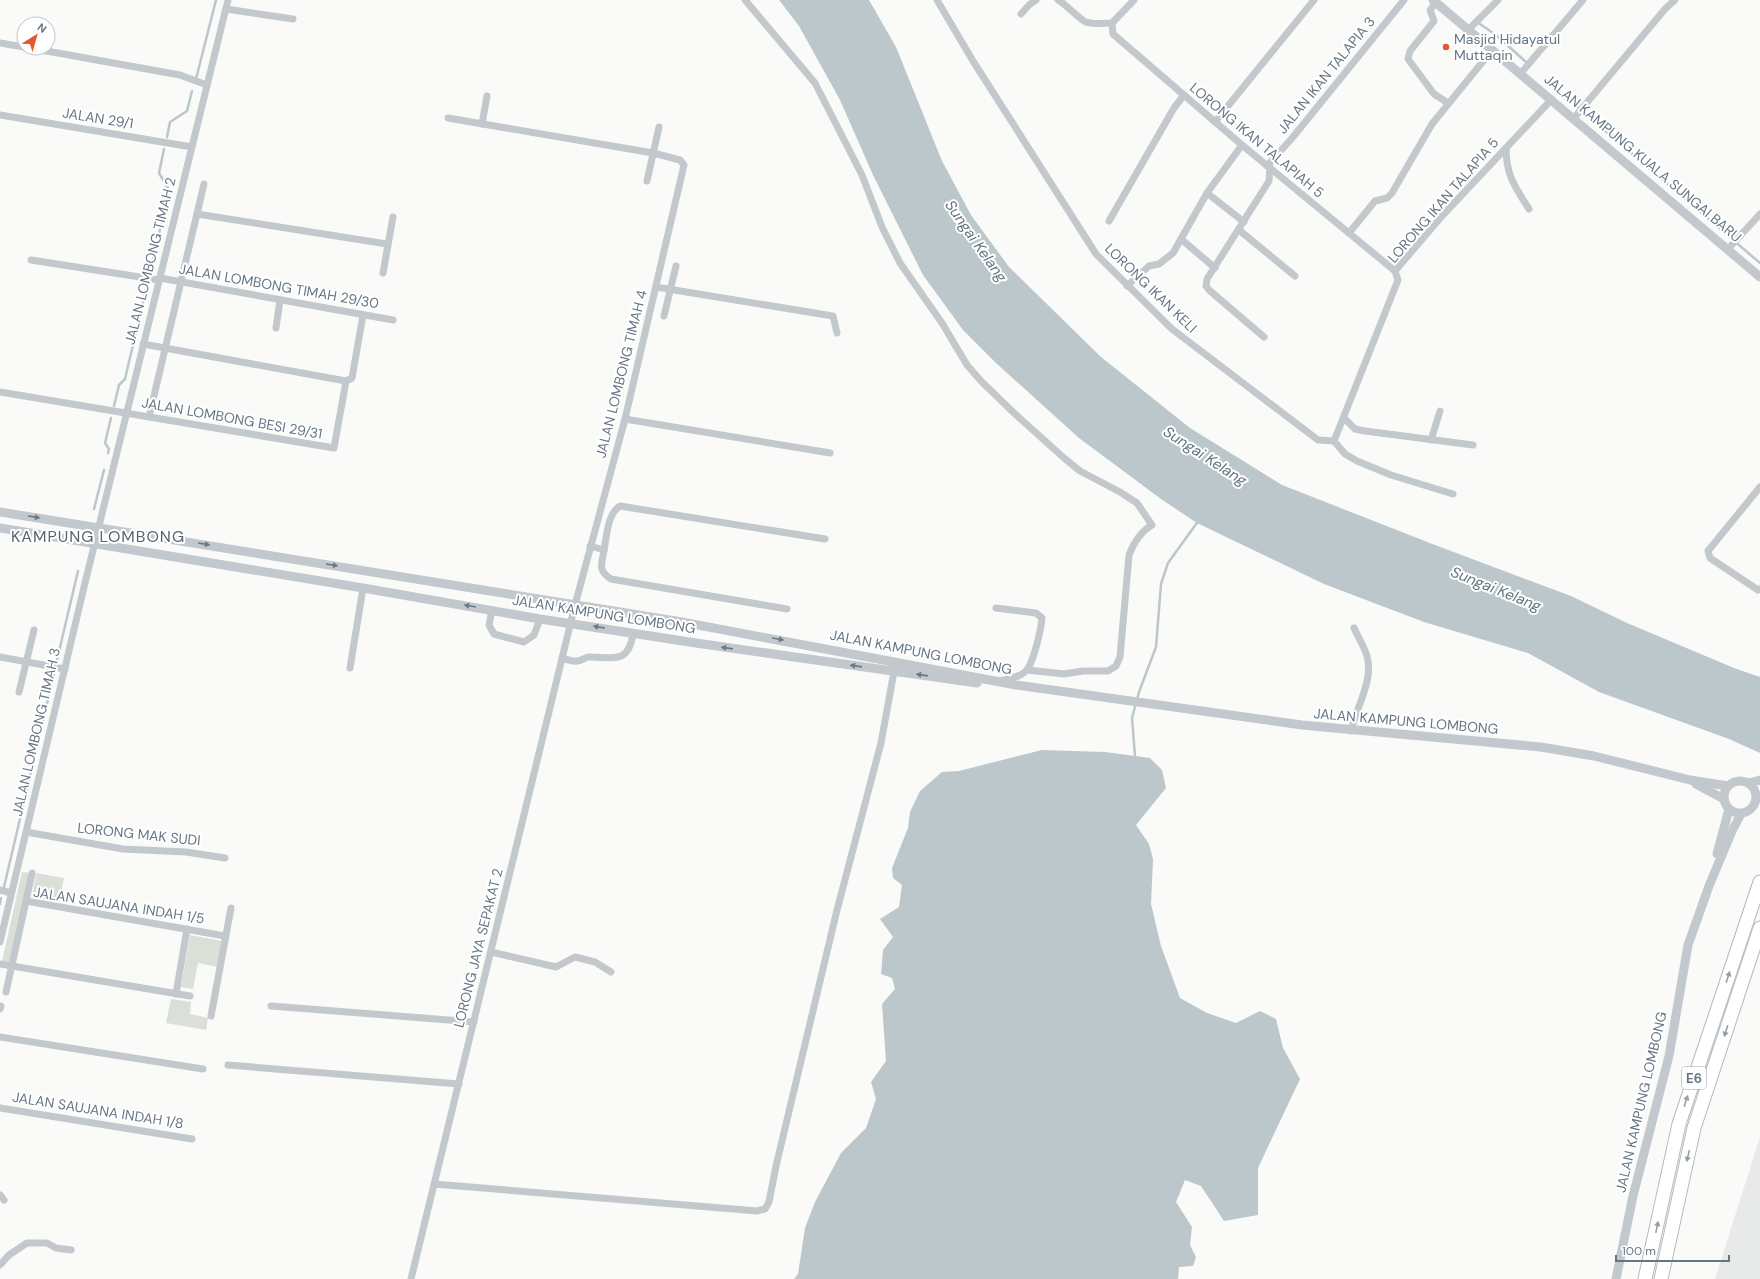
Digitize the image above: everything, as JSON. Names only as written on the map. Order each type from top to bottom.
[{"type":"highway","name":"E6","points":[[1645,1279],[1679,1124],[1760,882]]},
{"type":"highway","name":"E6","points":[[1661,1279],[1694,1128],[1760,928]]},
{"type":"street","name":"JALAN LOMBONG TIMAH 2","points":[[98,527],[228,0]]},
{"type":"street","points":[[745,0],[815,83],[862,175],[882,227],[900,262],[942,323],[967,365],[1014,414],[1064,458],[1080,471],[1120,492],[1137,504],[1152,525],[1146,528],[1134,542],[1130,554],[1120,657],[1116,666],[1108,671],[1083,671],[1064,674],[1027,670],[1016,676],[1000,681]]},
{"type":"street","name":"LORONG IKAN KELI","points":[[937,0],[973,61],[1096,254],[1126,286],[1172,329],[1318,440],[1334,441]]},
{"type":"street","points":[[1021,14],[1036,0]]},
{"type":"street","points":[[1058,0],[1086,22],[1100,24],[1112,23],[1134,0]]},
{"type":"street","points":[[1215,122],[1314,0]]},
{"type":"street","name":"JALAN IKAN TALAPIA 3","points":[[1269,167],[1404,0]]},
{"type":"street","points":[[1469,29],[1498,0]]},
{"type":"street","points":[[1522,73],[1583,0]]},
{"type":"street","points":[[1577,115],[1665,9],[1675,0]]},
{"type":"street","points":[[1434,1],[1430,10],[1434,21],[1410,51],[1408,59],[1434,94],[1448,103]]},
{"type":"street","name":"JALAN KAMPUNG KUALA SUNGAI BARU","points":[[1434,1],[1552,99],[1577,115],[1730,248],[1760,277]]},
{"type":"street","points":[[226,10],[293,19]]},
{"type":"street","name":"LORONG IKAN TALAPIAH 5","points":[[1112,23],[1113,34],[1242,145],[1395,271]]},
{"type":"street","points":[[0,43],[16,46]]},
{"type":"street","points":[[1349,233],[1375,202],[1387,198],[1392,193],[1432,124],[1493,49]]},
{"type":"street","points":[[56,53],[180,75],[207,85]]},
{"type":"street","points":[[482,124],[487,96]]},
{"type":"street","points":[[1109,221],[1174,108],[1184,96]]},
{"type":"street","name":"LORONG IKAN TALAPIA 5","points":[[1334,441],[1398,280],[1395,271],[1442,216],[1552,99]]},
{"type":"street","name":"JALAN 29/1","points":[[0,115],[192,147]]},
{"type":"street","points":[[448,118],[653,153]]},
{"type":"street","points":[[647,181],[659,127]]},
{"type":"street","points":[[1126,286],[1148,266],[1159,264],[1173,253],[1207,193],[1242,145]]},
{"type":"street","points":[[1506,148],[1506,165],[1515,186],[1529,209]]},
{"type":"street","name":"JALAN LOMBONG TIMAH 4","points":[[571,623],[590,546],[625,419],[684,165],[680,160],[653,153]]},
{"type":"street","points":[[1264,337],[1206,286],[1207,279],[1216,268],[1269,181],[1269,167]]},
{"type":"street","points":[[149,417],[204,184]]},
{"type":"street","points":[[1207,193],[1244,222]]},
{"type":"street","points":[[197,214],[388,244]]},
{"type":"street","points":[[1730,248],[1760,214]]},
{"type":"street","points":[[383,273],[393,217]]},
{"type":"street","points":[[1239,230],[1295,276]]},
{"type":"street","points":[[1181,239],[1216,268]]},
{"type":"street","name":"JALAN LOMBONG TIMAH 29/30","points":[[31,260],[181,282],[393,320]]},
{"type":"street","points":[[664,316],[676,266]]},
{"type":"street","points":[[656,286],[833,316],[837,333]]},
{"type":"street","points":[[276,328],[280,300]]},
{"type":"street","points":[[143,344],[346,382],[352,378],[363,315]]},
{"type":"street","name":"JALAN LOMBONG BESI 29/31","points":[[0,392],[127,412],[334,448],[346,382]]},
{"type":"street","points":[[1431,440],[1440,411]]},
{"type":"street","points":[[1344,418],[1355,429],[1473,445]]},
{"type":"street","points":[[625,419],[830,453]]},
{"type":"street","points":[[1334,441],[1345,454],[1357,461],[1391,475],[1453,494]]},
{"type":"street","points":[[1759,590],[1710,558],[1708,551],[1760,487]]},
{"type":"street","points":[[787,609],[611,579],[603,574],[601,570],[611,516],[614,509],[620,506],[825,539]]},
{"type":"street","name":"JALAN KAMPUNG LOMBONG","points":[[0,512],[682,622],[1016,685],[1351,731],[1542,747],[1594,756],[1690,780]]},
{"type":"street","name":"JALAN LOMBONG TIMAH 3","points":[[0,938],[98,527]]},
{"type":"street","name":"JALAN KAMPUNG LOMBONG","points":[[0,528],[540,619],[894,672],[989,684],[1016,685]]},
{"type":"street","points":[[590,546],[604,550]]},
{"type":"street","points":[[350,668],[363,588]]},
{"type":"street","points":[[996,608],[1036,613],[1042,618],[1040,635],[1027,670]]},
{"type":"street","points":[[492,610],[489,625],[494,634],[524,642],[534,635],[540,619]]},
{"type":"street","name":"LORONG JAYA SEPAKAT 2","points":[[411,1279],[571,623]]},
{"type":"street","points":[[1351,731],[1366,683],[1368,663],[1367,656],[1354,628]]},
{"type":"street","points":[[19,692],[34,630]]},
{"type":"street","points":[[562,658],[577,661],[587,657],[616,658],[625,652],[631,644],[633,633]]},
{"type":"street","points":[[0,657],[65,669]]},
{"type":"street","points":[[434,1184],[757,1211],[766,1208],[769,1202],[776,1166],[837,910],[880,743],[896,662]]},
{"type":"street","points":[[1690,780],[1728,786]]},
{"type":"street","points":[[1690,780],[1724,799]]},
{"type":"street","points":[[1741,780],[1754,787],[1757,797],[1756,803],[1745,812],[1732,831],[1709,886],[1729,809],[1724,799],[1725,790],[1736,781],[1741,780]]},
{"type":"street","points":[[1749,783],[1760,780]]},
{"type":"street","points":[[1729,809],[1760,815]]},
{"type":"street","name":"LORONG MAK SUDI","points":[[26,832],[123,849],[186,852],[225,858]]},
{"type":"street","points":[[26,901],[32,873]]},
{"type":"street","name":"JALAN KAMPUNG LOMBONG","points":[[1616,1279],[1633,1196],[1669,1056],[1688,945],[1709,886]]},
{"type":"street","points":[[0,890],[11,893]]},
{"type":"street","name":"JALAN SAUJANA INDAH 1/5","points":[[6,992],[26,901],[225,936]]},
{"type":"street","points":[[211,1016],[231,908]]},
{"type":"street","points":[[176,994],[187,929]]},
{"type":"street","points":[[491,952],[556,967],[575,957],[595,962],[611,972]]},
{"type":"street","points":[[0,964],[190,996]]},
{"type":"street","points":[[271,1006],[474,1022]]},
{"type":"street","points":[[0,1037],[203,1069]]},
{"type":"street","points":[[228,1065],[459,1084]]},
{"type":"street","name":"JALAN SAUJANA INDAH 1/8","points":[[0,1108],[192,1139]]},
{"type":"street","points":[[0,1265],[9,1255],[26,1243],[47,1243],[56,1248],[71,1250]]},
{"type":"shaded area","points":[[22,872],[30,873],[9,963],[2,961]]},
{"type":"shaded area","points":[[36,873],[64,878],[59,902],[32,897]]},
{"type":"shaded area","points":[[190,935],[222,941],[217,967],[198,963],[193,989],[181,987]]},
{"type":"shaded area","points":[[171,999],[191,1002],[190,1014],[208,1018],[206,1030],[166,1023]]},
{"type":"shaded area","points":[[1760,1137],[1760,1279],[1715,1279]]},
{"type":"water","name":"Sungai Kelang","points":[[779,0],[869,0],[896,47],[942,161],[971,215],[1009,267],[1101,357],[1190,428],[1282,485],[1571,596],[1627,623],[1734,668],[1760,677],[1760,753],[1729,739],[1599,692],[1528,653],[1424,622],[1324,584],[1197,523],[1161,499],[1079,438],[996,363],[963,330],[923,275],[873,175],[840,100],[799,26]]},
{"type":"water","points":[[1042,750],[1105,752],[1150,758],[1162,770],[1166,788],[1136,825],[1149,844],[1153,859],[1151,904],[1161,946],[1180,998],[1207,1013],[1236,1023],[1260,1011],[1276,1019],[1283,1048],[1300,1079],[1258,1168],[1258,1215],[1224,1221],[1201,1186],[1185,1180],[1176,1202],[1192,1227],[1190,1245],[1196,1257],[1193,1266],[1179,1267],[1178,1279],[794,1279],[798,1274],[805,1228],[815,1202],[841,1153],[866,1128],[876,1099],[871,1082],[886,1061],[882,1004],[895,989],[892,978],[881,974],[883,950],[893,937],[880,919],[899,907],[902,885],[893,878],[892,868],[908,828],[910,812],[920,791],[942,772],[959,771]]},
{"type":"waterway","points":[[196,79],[216,0]]},
{"type":"waterway","points":[[1480,24],[1496,35],[1526,62]]},
{"type":"waterway","points":[[1554,87],[1760,263]]},
{"type":"waterway","points":[[167,137],[170,122],[187,111],[192,91]]},
{"type":"waterway","points":[[150,273],[169,190],[159,173],[164,149]]},
{"type":"waterway","points":[[114,406],[119,385],[125,379],[147,285]]},
{"type":"waterway","points":[[108,453],[109,449],[105,443],[111,418]]},
{"type":"waterway","points":[[94,509],[104,470]]},
{"type":"waterway","points":[[1135,756],[1132,718],[1139,692],[1156,647],[1161,584],[1168,563],[1199,520]]},
{"type":"waterway","points":[[57,660],[78,571]]},
{"type":"waterway","points":[[4,887],[54,674]]},
{"type":"waterway","points":[[0,904],[1,898]]},
{"type":"place","name":"Masjid Hidayatul Muttaqin","points":[[1446,47]]},
{"type":"district","name":"KAMPUNG LOMBONG","points":[[98,536]]}]
